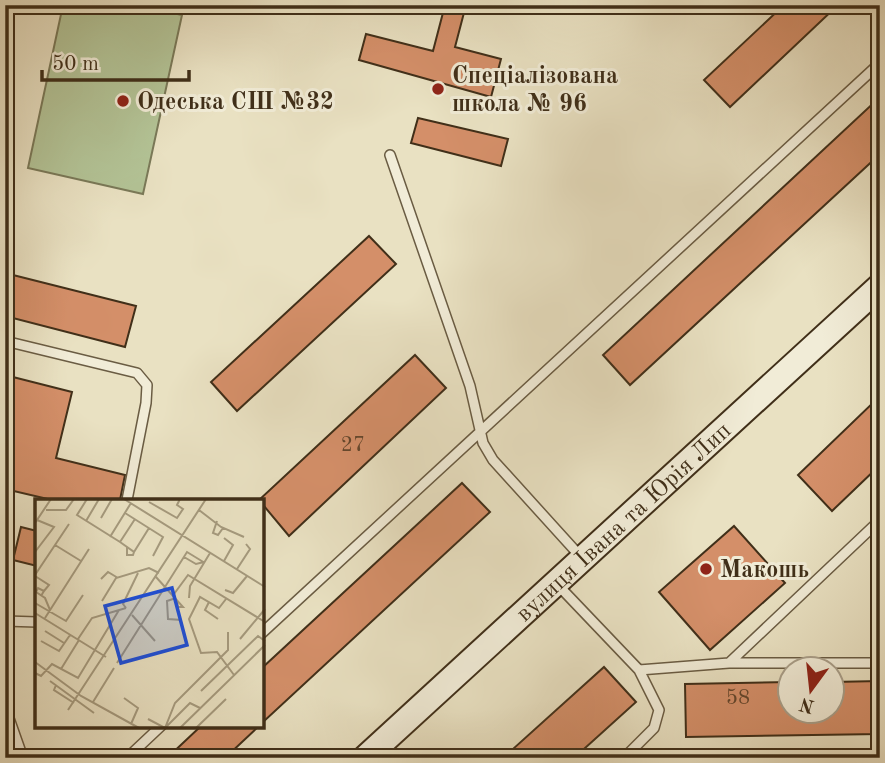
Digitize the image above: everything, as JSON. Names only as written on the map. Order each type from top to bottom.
[{"type":"street","name":"вулиця Івана та Юрія Лип","points":[[365,758],[880,286]]},
{"type":"lane","points":[[264,632],[880,63]]},
{"type":"lane","points":[[390,155],[470,386],[481,433],[493,460],[583,559]]},
{"type":"lane","points":[[5,341],[137,373],[147,385],[127,499]]},
{"type":"lane","points":[[729,663],[880,520]]},
{"type":"lane","points":[[556,583],[639,670],[659,710],[654,729],[624,758]]},
{"type":"lane","points":[[5,621],[35,622]]},
{"type":"lane","points":[[639,670],[729,663],[880,663]]},
{"type":"lane","points":[[5,707],[23,758]]},
{"type":"lane","points":[[127,758],[159,728]]},
{"type":"green space","points":[[63,5],[136,5],[182,15],[143,194],[28,168]]},
{"type":"building","points":[[445,5],[466,5],[455,47],[501,59],[491,97],[359,60],[366,34],[433,51]]},
{"type":"building","points":[[784,5],[838,5],[730,107],[704,80]]},
{"type":"building","points":[[880,97],[880,154],[630,385],[603,355]]},
{"type":"building","points":[[418,118],[508,139],[501,166],[411,143]]},
{"type":"building","points":[[369,236],[396,264],[237,411],[211,382]]},
{"type":"building","points":[[5,273],[136,306],[125,347],[5,316]]},
{"type":"building","points":[[415,355],[446,388],[289,536],[264,506],[264,499],[260,499]]},
{"type":"building","points":[[5,375],[72,392],[56,458],[125,475],[120,499],[48,499],[5,489],[5,440],[11,419],[5,418]]},
{"type":"building","points":[[880,396],[880,465],[832,511],[798,475]]},
{"type":"building","points":[[462,483],[490,512],[264,721],[264,666]]},
{"type":"building","points":[[734,526],[785,583],[710,650],[659,592]]},
{"type":"building","points":[[21,527],[35,530],[35,566],[13,560]]},
{"type":"building","points":[[604,667],[636,702],[574,758],[503,758]]},
{"type":"building","points":[[880,681],[880,734],[686,737],[685,684],[776,682],[776,724],[846,724],[846,682]]},
{"type":"building","points":[[199,728],[257,728],[225,758],[167,758]]},
{"type":"place","name":"Спеціалізована школа № 96","points":[[438,89]]},
{"type":"place","name":"Одеська СШ №32","points":[[123,101]]},
{"type":"place","name":"Макошь","points":[[706,569]]}]
